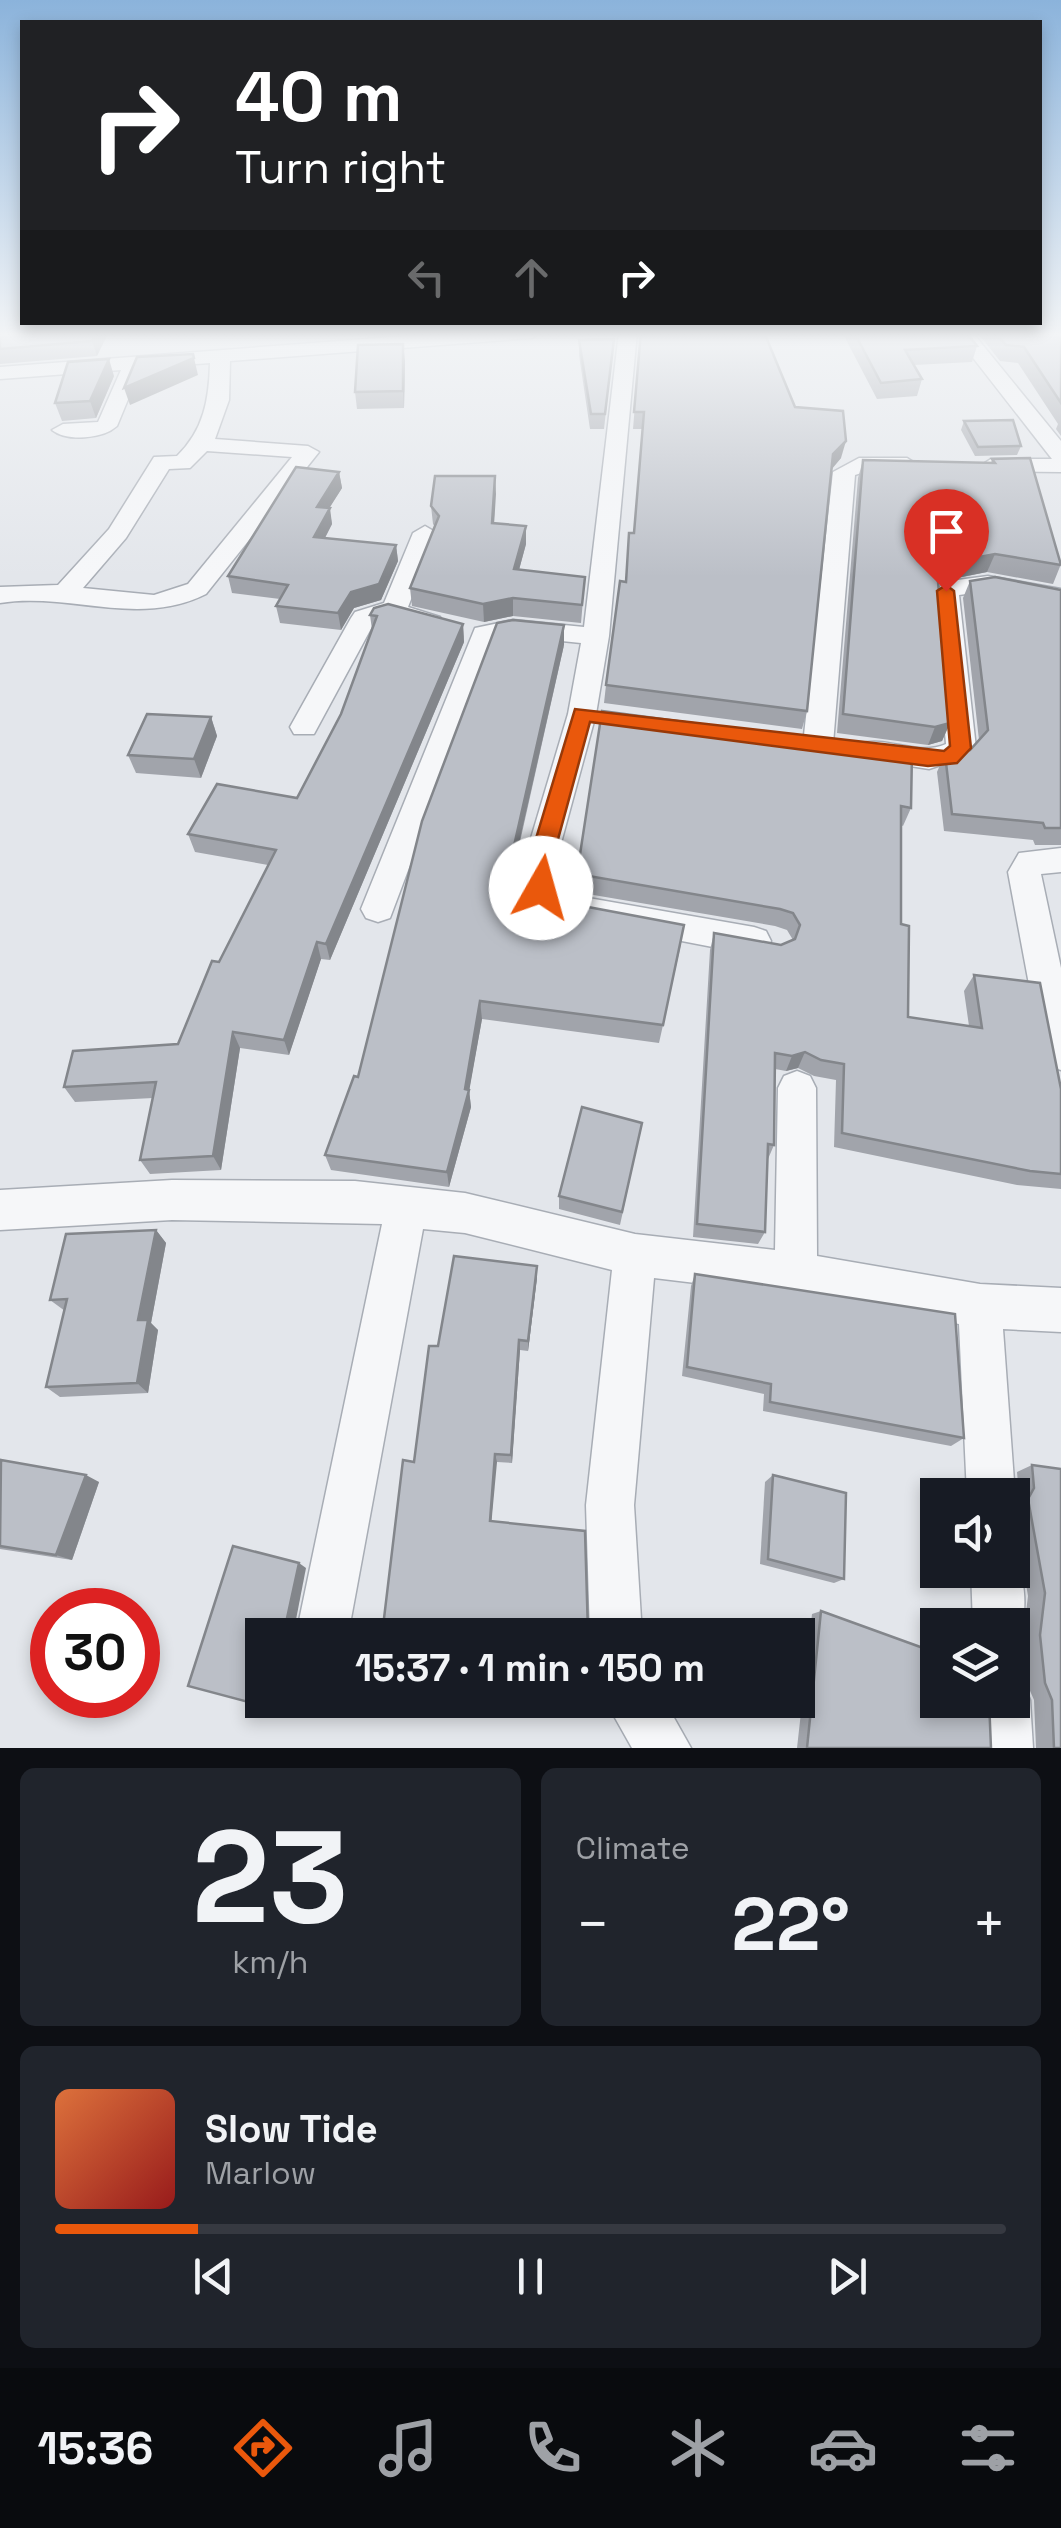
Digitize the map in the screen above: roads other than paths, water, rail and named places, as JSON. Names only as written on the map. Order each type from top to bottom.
[{"type":"street","points":[[63,430],[98,430],[107,426],[112,414]]},
{"type":"street","points":[[66,593],[118,533],[162,462],[182,463],[202,444],[214,414]]},
{"type":"street","points":[[620,414],[596,636],[592,716],[539,865],[541,888],[550,904],[774,944]]},
{"type":"street","points":[[1028,414],[1061,454]]},
{"type":"street","points":[[0,595],[18,590],[162,604],[185,598],[197,589],[308,452],[202,444]]},
{"type":"street","points":[[932,466],[859,464],[844,472],[809,743],[928,759],[950,758],[960,748],[946,591],[959,584],[980,583],[1061,597]]},
{"type":"street","points":[[969,466],[1061,466]]},
{"type":"street","points":[[395,608],[425,533]]},
{"type":"street","points":[[395,608],[402,616],[484,634],[513,628],[596,636]]},
{"type":"street","points":[[304,727],[364,618],[395,608]]},
{"type":"street","points":[[378,909],[484,634]]},
{"type":"street","points":[[1061,860],[1030,862],[1024,872],[1061,1054]]},
{"type":"street","points":[[796,1088],[796,1274]]},
{"type":"street","points":[[0,1210],[172,1200],[354,1201],[466,1213],[635,1255],[796,1274],[980,1306],[1061,1310]]},
{"type":"street","points":[[325,1618],[406,1207]]},
{"type":"street","points":[[615,1618],[610,1504],[635,1255]]},
{"type":"street","points":[[980,1306],[990,1478]]},
{"type":"street","points":[[644,1718],[664,1748]]},
{"type":"street","points":[[1005,1718],[1006,1748]]}]
